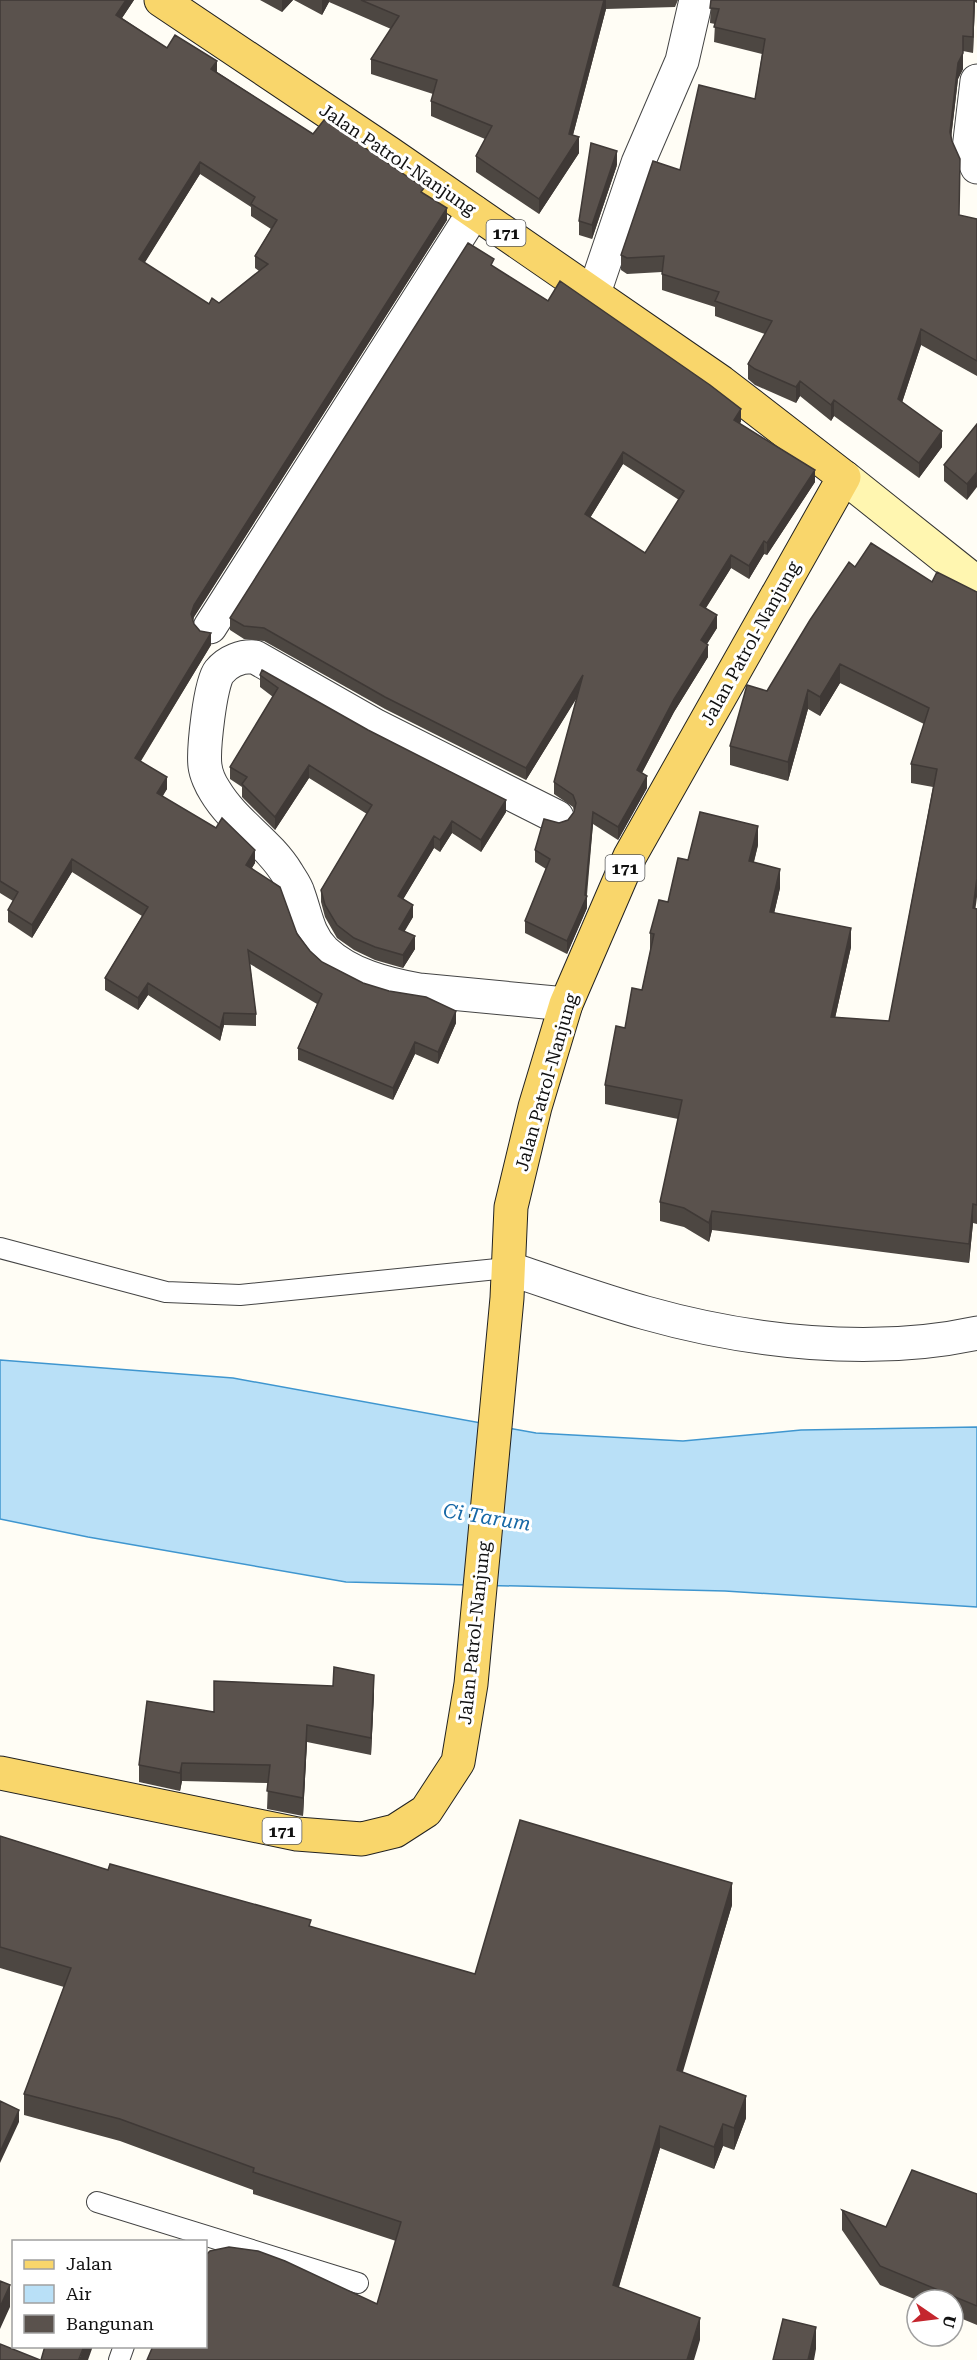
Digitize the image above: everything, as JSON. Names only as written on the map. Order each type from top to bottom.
[{"type":"main road","name":"Jalan Patrol-Nanjung","points":[[0,1773],[297,1834],[362,1839],[395,1831],[426,1811],[458,1762],[471,1684],[507,1283],[511,1207],[535,1107],[566,1004],[630,856],[843,477],[721,382],[161,0]]},
{"type":"street","points":[[594,294],[638,163],[682,61],[696,0]]},
{"type":"street","points":[[977,81],[969,149],[977,168]]},
{"type":"street","points":[[210,627],[474,212]]},
{"type":"street","points":[[843,477],[977,583]]},
{"type":"street","points":[[557,817],[376,726],[255,657],[243,656],[230,663],[219,672],[210,691],[205,766],[213,789],[228,812],[284,868],[298,892],[310,932],[323,950],[354,971],[396,986],[566,1004]]},
{"type":"street","points":[[507,1283],[739,1334],[806,1342],[886,1344],[950,1339],[977,1334]]},
{"type":"lane","points":[[0,1248],[166,1292],[240,1295],[507,1283]]},
{"type":"lane","points":[[97,2202],[164,2233],[191,2240]]},
{"type":"lane","points":[[207,2244],[358,2283]]},
{"type":"water","name":"Ci Tarum","points":[[0,1360],[233,1378],[536,1433],[683,1441],[801,1430],[977,1427],[977,1607],[725,1591],[346,1582],[88,1537],[0,1519]]},
{"type":"building","points":[[0,0],[126,0],[116,15],[167,48],[175,35],[217,61],[211,69],[313,134],[324,120],[424,188],[421,192],[447,208],[194,605],[191,614],[194,624],[200,631],[211,633],[135,758],[167,777],[157,793],[216,828],[222,818],[255,850],[246,865],[280,887],[297,934],[322,962],[363,983],[389,991],[426,997],[456,1011],[438,1052],[415,1042],[393,1088],[298,1048],[322,994],[248,950],[256,1014],[224,1013],[220,1028],[148,983],[138,998],[105,978],[148,907],[72,859],[32,925],[8,910],[18,892],[0,881]],"holes":[[[200,162],[255,197],[251,204],[277,220],[255,256],[268,264],[219,303],[212,298],[209,304],[139,259]]]},
{"type":"building","points":[[361,0],[604,0],[569,134],[579,137],[539,199],[476,156],[492,126],[431,101],[437,80],[371,59],[399,16]]},
{"type":"building","points":[[711,0],[974,0],[973,37],[963,36],[963,53],[958,63],[950,132],[960,159],[959,215],[977,219],[977,361],[921,329],[898,399],[942,431],[919,463],[834,400],[831,405],[800,381],[796,387],[748,364],[772,321],[715,301],[719,292],[662,274],[664,256],[627,258],[621,255],[653,161],[680,170],[699,85],[755,99],[765,39],[714,27],[719,9],[710,8]]},
{"type":"building","points":[[591,143],[617,151],[592,225],[579,221]]},
{"type":"building","points":[[468,243],[494,259],[491,265],[548,301],[560,281],[741,409],[734,420],[815,470],[767,543],[764,541],[749,566],[731,555],[700,605],[717,615],[701,640],[708,645],[674,699],[637,770],[647,776],[618,827],[593,812],[585,895],[587,896],[567,941],[525,921],[550,859],[535,850],[544,819],[559,823],[568,820],[574,812],[576,803],[573,795],[554,782],[583,675],[526,768],[385,697],[264,628],[244,626],[230,618]],"holes":[[[623,452],[684,491],[645,553],[585,514]]]},
{"type":"building","points":[[977,424],[977,472],[967,484],[944,465]]},
{"type":"building","points":[[871,543],[932,582],[937,572],[977,592],[977,878],[973,908],[977,909],[977,1205],[973,1204],[969,1244],[712,1211],[709,1223],[684,1208],[660,1202],[682,1100],[605,1085],[616,1026],[625,1028],[632,988],[642,990],[654,934],[650,933],[659,900],[668,902],[678,858],[688,860],[700,812],[758,826],[749,861],[780,869],[770,912],[851,928],[831,1017],[889,1021],[937,769],[911,764],[929,708],[840,664],[820,697],[808,690],[788,762],[730,746],[747,685],[767,691],[849,562],[855,567]]},
{"type":"building","points":[[262,670],[368,730],[506,800],[481,840],[452,821],[440,840],[434,836],[398,896],[413,905],[399,929],[415,936],[403,955],[354,938],[337,925],[325,905],[321,890],[372,805],[309,765],[275,817],[242,784],[247,777],[230,767],[278,688],[260,675]]},
{"type":"building","points":[[334,1667],[374,1675],[371,1738],[307,1725],[303,1798],[267,1791],[270,1765],[182,1763],[180,1773],[139,1765],[147,1701],[214,1712],[214,1681],[333,1686]]},
{"type":"building","points":[[520,1820],[732,1883],[677,2070],[746,2096],[734,2128],[723,2124],[714,2147],[660,2126],[613,2285],[700,2318],[687,2360],[147,2360],[152,2348],[207,2348],[207,2254],[210,2251],[229,2247],[258,2251],[285,2261],[377,2304],[401,2222],[253,2172],[254,2168],[120,2119],[24,2094],[71,1968],[0,1947],[0,1836],[108,1870],[110,1864],[311,1920],[309,1926],[475,1974]]},
{"type":"building","points":[[0,2101],[19,2110],[0,2152]]},
{"type":"building","points":[[912,2170],[977,2194],[977,2306],[965,2301],[965,2288],[933,2288],[880,2266],[842,2210],[886,2227]]},
{"type":"building","points":[[0,2281],[10,2285],[0,2307]]},
{"type":"building","points":[[783,2319],[816,2327],[808,2360],[773,2360]]},
{"type":"building","points":[[0,2344],[40,2360],[0,2360]]},
{"type":"building","points":[[44,2348],[83,2348],[80,2360],[41,2360]]}]
